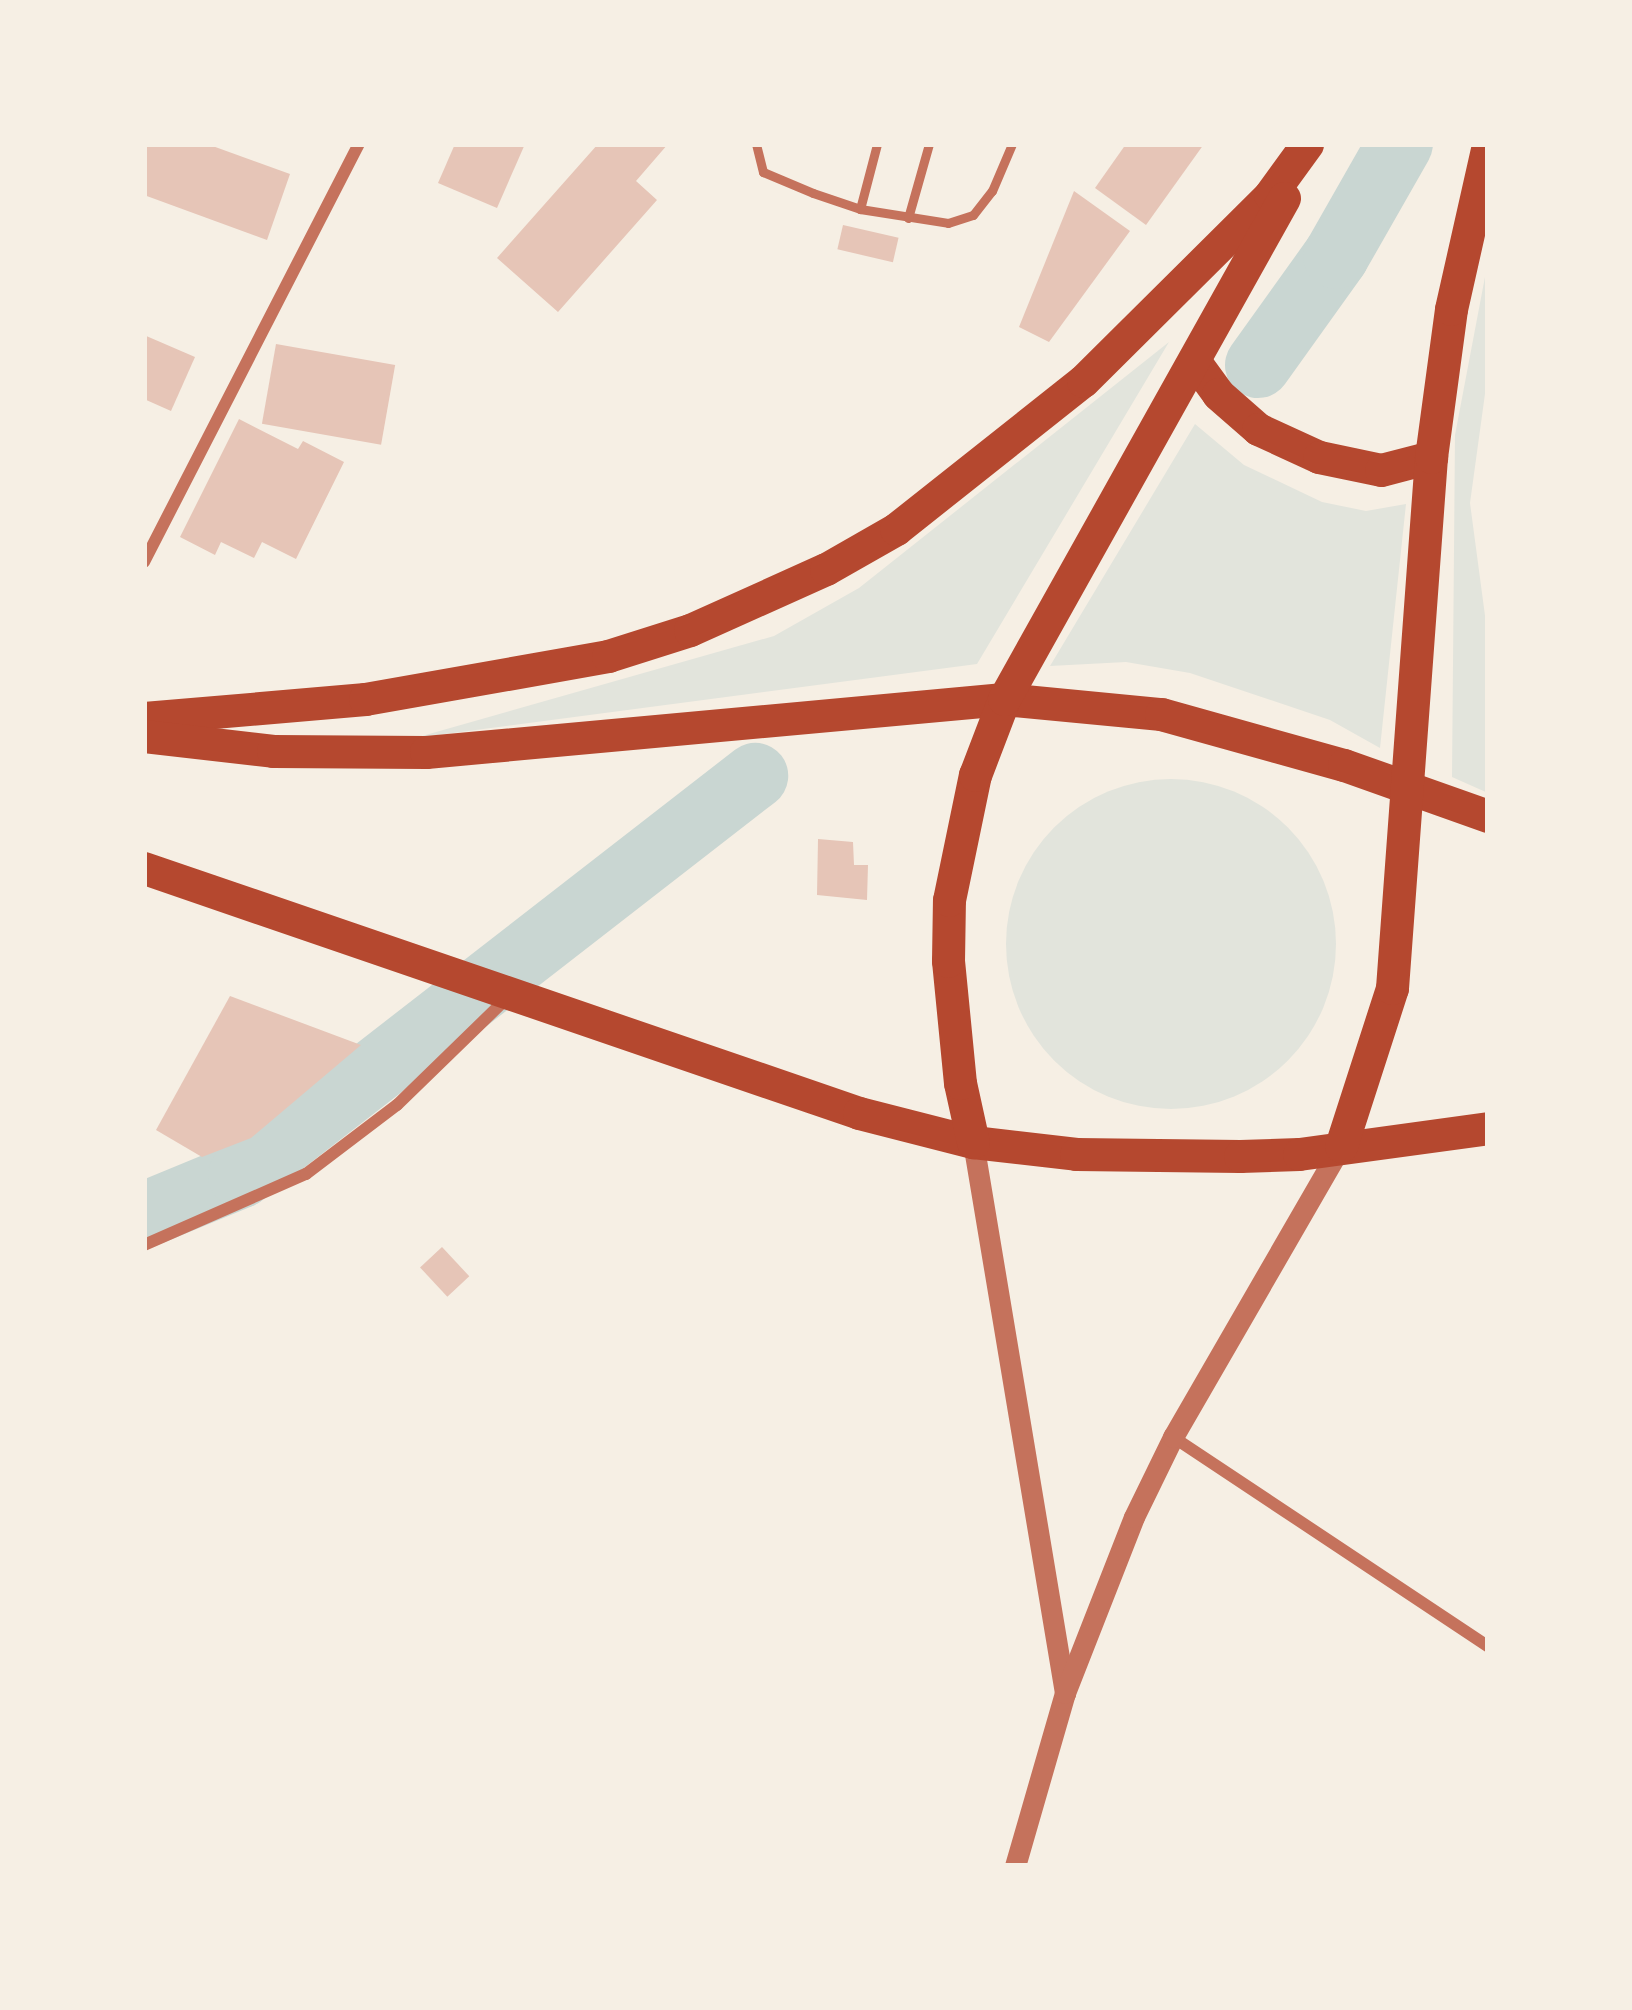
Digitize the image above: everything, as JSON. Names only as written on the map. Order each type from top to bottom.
[{"type":"highway","points":[[973,1142],[952,1020],[949,900],[975,775],[1004,699],[1195,362],[1310,144]]},
{"type":"highway","points":[[144,718],[364,698],[608,656],[690,630],[826,569],[896,529],[1083,381],[1270,195],[1310,144]]},
{"type":"highway","points":[[1341,1146],[1392,988],[1411,787],[1430,457],[1451,309],[1488,145]]},
{"type":"highway","points":[[1195,362],[1218,394],[1258,428],[1319,457],[1381,470],[1430,457]]},
{"type":"highway","points":[[144,736],[273,751],[426,752],[1004,699],[1161,713],[1411,787],[1488,816]]},
{"type":"highway","points":[[144,868],[860,1113],[973,1142],[1139,1157],[1298,1154],[1488,1128]]},
{"type":"street","points":[[144,562],[359,144]]},
{"type":"street","points":[[144,1245],[306,1174],[397,1105],[513,993]]},
{"type":"street","points":[[973,1142],[1065,1693]]},
{"type":"street","points":[[1015,1866],[1065,1693],[1134,1517],[1173,1437],[1341,1146]]},
{"type":"street","points":[[1173,1437],[1488,1646]]},
{"type":"lane","points":[[756,144],[764,172],[860,209],[948,223],[973,215],[992,190],[1012,144]]},
{"type":"lane","points":[[860,209],[877,144]]},
{"type":"lane","points":[[908,218],[929,144]]},
{"type":"shaded area","points":[[1488,261],[1488,372],[1470,503],[1488,638],[1488,793],[1452,777],[1455,435]]},
{"type":"shaded area","points":[[1169,342],[977,664],[415,738],[774,636],[859,588]]},
{"type":"shaded area","points":[[1195,424],[1244,465],[1322,502],[1366,511],[1406,504],[1380,748],[1330,720],[1190,673],[1126,662],[1050,666]]},
{"type":"shaded area","points":[[1171,779],[1234,791],[1288,827],[1324,881],[1336,944],[1324,1007],[1288,1061],[1234,1097],[1171,1109],[1108,1097],[1054,1061],[1018,1007],[1006,944],[1018,881],[1054,827],[1108,791]]},
{"type":"building","points":[[144,144],[207,144],[290,174],[267,240],[144,195]]},
{"type":"building","points":[[455,144],[525,144],[497,208],[438,183]]},
{"type":"building","points":[[598,144],[668,144],[636,181],[657,200],[558,312],[497,258]]},
{"type":"building","points":[[1126,144],[1204,144],[1146,225],[1095,188]]},
{"type":"building","points":[[1074,191],[1130,231],[1049,342],[1019,327]]},
{"type":"building","points":[[843,225],[899,238],[893,262],[837,249]]},
{"type":"building","points":[[144,335],[195,357],[171,411],[144,399]]},
{"type":"building","points":[[276,344],[395,365],[381,445],[262,424]]},
{"type":"building","points":[[239,419],[298,449],[303,441],[344,462],[296,559],[262,542],[254,558],[221,542],[215,555],[180,537]]},
{"type":"building","points":[[818,839],[853,842],[854,865],[868,865],[867,900],[817,895]]},
{"type":"building","points":[[230,996],[361,1045],[251,1138],[202,1157],[156,1130]]},
{"type":"building","points":[[442,1247],[469,1276],[447,1297],[420,1267]]},
{"type":"waterway","points":[[1258,365],[1336,256],[1400,144]]},
{"type":"waterway","points":[[144,1215],[241,1175],[755,776]]}]
